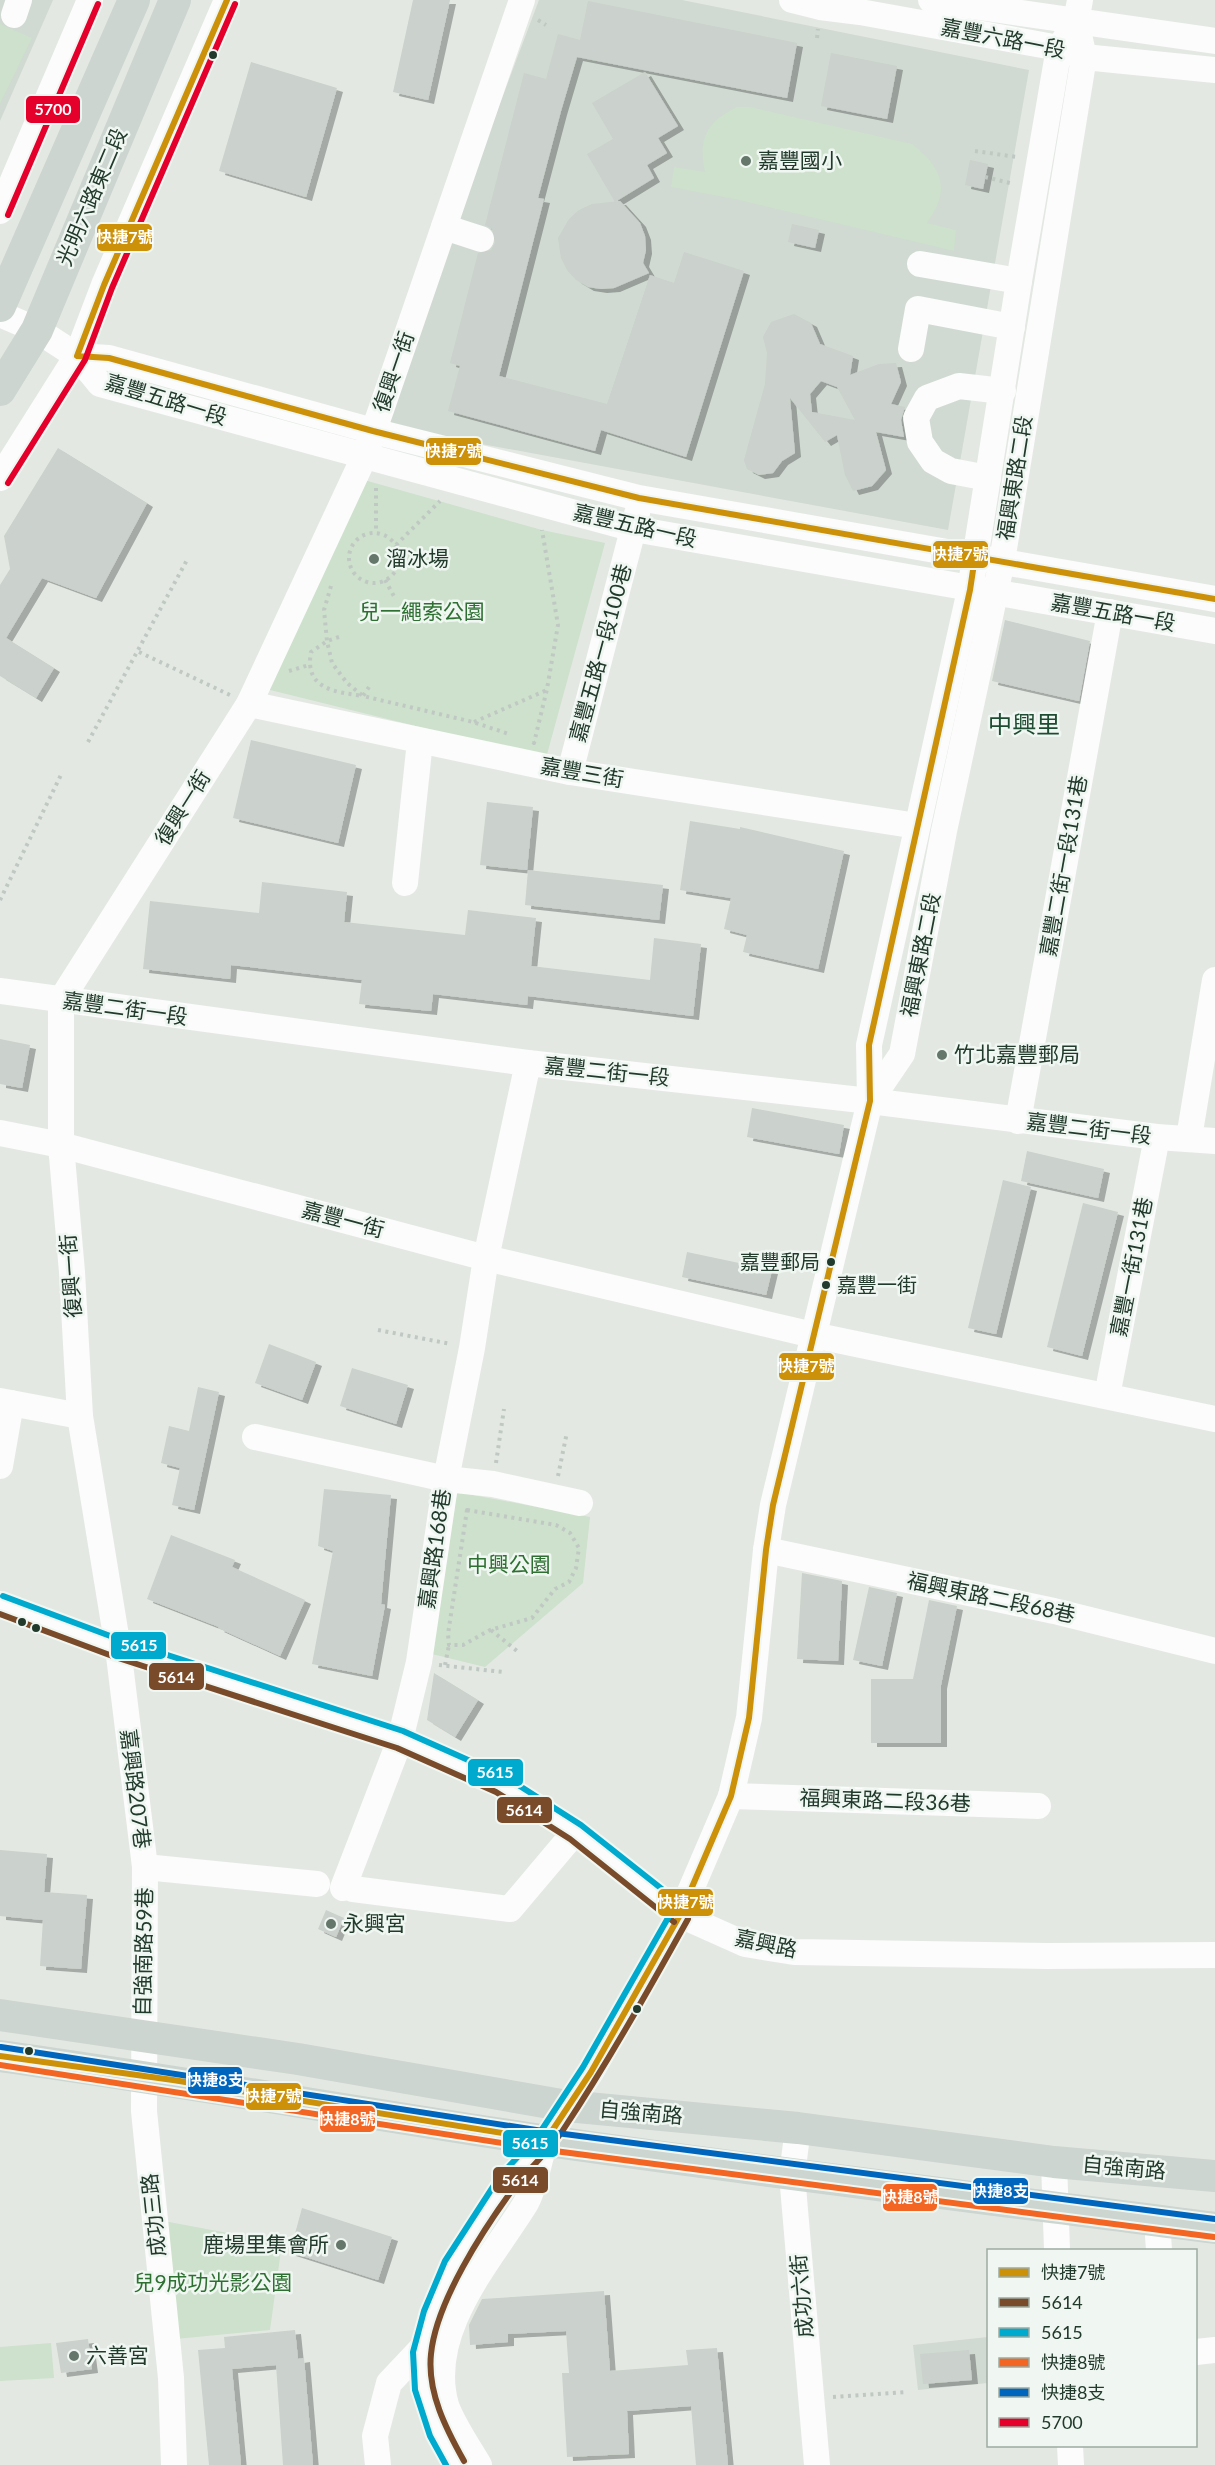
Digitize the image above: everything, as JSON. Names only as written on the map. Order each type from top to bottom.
[{"type":"main road","name":"光明六路東二段","points":[[0,306],[134,0]]},
{"type":"main road","name":"光明六路東二段","points":[[0,390],[37,330],[176,0]]},
{"type":"main road","name":"自強南路","points":[[0,2015],[297,2059],[567,2106],[798,2128],[1054,2162],[1215,2176]]},
{"type":"main road","name":"自強南路","points":[[0,2056],[143,2076],[546,2140],[792,2175],[1054,2207],[1158,2236],[1215,2228]]},
{"type":"street","points":[[0,211],[90,0]]},
{"type":"street","points":[[0,478],[77,356],[104,285],[227,0]]},
{"type":"street","name":"復興一街","points":[[118,1648],[80,1416],[72,1272],[61,1145],[61,1000],[249,704],[365,455],[522,0]]},
{"type":"street","name":"嘉豐六路一段","points":[[792,0],[820,8],[860,12],[1059,48],[1084,57],[1215,70]]},
{"type":"street","name":"嘉豐六路一段","points":[[931,0],[1078,11],[1215,41]]},
{"type":"street","name":"福興東路二段","points":[[546,2140],[591,2072],[680,1915],[731,1796],[749,1719],[766,1550],[782,1463],[870,1101],[869,1045],[970,590],[1059,48],[1078,11]]},
{"type":"street","name":"福興東路二段","points":[[870,1101],[902,1054],[944,831],[996,593],[1084,57],[1078,11]]},
{"type":"street","points":[[444,227],[482,239]]},
{"type":"street","points":[[920,264],[1019,281]]},
{"type":"street","points":[[910,349],[918,309],[1012,327]]},
{"type":"street","name":"嘉豐五路一段","points":[[0,314],[37,330],[77,356],[100,384],[634,529],[1215,632]]},
{"type":"street","name":"嘉豐五路一段","points":[[77,356],[110,358],[373,431],[639,498],[1215,599]]},
{"type":"street","points":[[988,478],[951,471],[933,461],[920,442],[916,418],[927,398],[959,386],[1003,391]]},
{"type":"street","name":"嘉豐五路一段100巷","points":[[570,772],[634,529],[639,498]]},
{"type":"street","name":"嘉豐二街一段131巷","points":[[1018,1120],[1110,612]]},
{"type":"street","name":"嘉豐三街","points":[[249,704],[570,772],[918,826]]},
{"type":"street","points":[[405,883],[420,741]]},
{"type":"street","points":[[1201,1140],[1215,980]]},
{"type":"street","name":"嘉豐二街一段","points":[[0,991],[528,1063],[870,1101],[1157,1137],[1201,1140]]},
{"type":"street","points":[[1201,1140],[1215,1055]]},
{"type":"street","points":[[528,1063],[486,1258],[472,1348],[446,1479],[493,1484],[580,1503]]},
{"type":"street","name":"嘉豐一街","points":[[0,1133],[61,1145],[486,1258],[813,1335],[1215,1419]]},
{"type":"street","name":"嘉豐一街131巷","points":[[1107,1396],[1157,1137]]},
{"type":"street","points":[[0,1466],[5,1402],[80,1416]]},
{"type":"street","name":"嘉興路168巷","points":[[255,1437],[446,1479],[418,1662],[400,1740],[348,1888],[510,1910],[575,1832]]},
{"type":"street","name":"福興東路二段68巷","points":[[766,1550],[1054,1611],[1215,1652]]},
{"type":"street","name":"嘉興路","points":[[0,1604],[118,1648],[400,1740],[500,1785],[575,1832],[680,1915],[745,1944],[794,1952],[1046,1956],[1215,1955]]},
{"type":"street","name":"嘉興路207巷","points":[[118,1648],[145,1867],[317,1884]]},
{"type":"street","name":"福興東路二段36巷","points":[[731,1796],[1038,1806]]},
{"type":"street","name":"自強南路59巷","points":[[142,2037],[145,1867]]},
{"type":"street","name":"成功三路","points":[[142,2037],[144,2111],[171,2378],[174,2465]]},
{"type":"street","name":"成功六街","points":[[798,2128],[792,2175],[816,2465]]},
{"type":"street","points":[[456,2465],[438,2432],[424,2389],[423,2347],[432,2315],[453,2266],[507,2182],[546,2140]]},
{"type":"street","points":[[479,2465],[446,2405],[443,2370],[451,2327],[477,2274],[527,2200],[546,2140]]},
{"type":"street","points":[[1054,2162],[1057,2249]]},
{"type":"street","points":[[378,2465],[375,2436],[389,2383],[423,2347]]},
{"type":"street","points":[[1197,2352],[1215,2350]]},
{"type":"street","points":[[1070,2447],[1071,2465]]},
{"type":"path","points":[[975,151],[1024,158]]},
{"type":"path","points":[[985,177],[1019,185]]},
{"type":"path","points":[[370,495],[376,485],[376,533]]},
{"type":"path","points":[[396,545],[440,501]]},
{"type":"path","points":[[524,739],[534,742],[547,689],[558,626],[542,530]]},
{"type":"path","points":[[368,533],[384,535],[396,545],[398,553],[396,568],[385,580],[369,582],[355,573],[351,566],[351,549],[355,542],[368,533]]},
{"type":"path","points":[[87,742],[139,652],[187,560]]},
{"type":"path","points":[[333,579],[324,610],[332,663],[347,683],[363,696]]},
{"type":"path","points":[[385,580],[395,598]]},
{"type":"path","points":[[339,637],[327,641],[311,652],[309,665],[315,678],[331,692],[363,696],[473,722],[514,736]]},
{"type":"path","points":[[139,652],[249,704]]},
{"type":"path","points":[[363,696],[369,687]]},
{"type":"path","points":[[473,722],[547,689]]},
{"type":"path","points":[[0,900],[61,775]]},
{"type":"path","points":[[378,1330],[472,1348]]},
{"type":"path","points":[[493,1484],[504,1409]]},
{"type":"path","points":[[554,1498],[567,1431]]},
{"type":"path","points":[[445,1665],[467,1510],[556,1525],[570,1533],[579,1548],[576,1568],[569,1582],[555,1589],[532,1618],[490,1630],[463,1645],[449,1645]]},
{"type":"path","points":[[490,1630],[517,1651]]},
{"type":"path","points":[[418,1662],[503,1672]]},
{"type":"path","points":[[811,2398],[908,2392]]},
{"type":"shaded area","points":[[0,0],[53,0],[0,121]]},
{"type":"shaded area","name":"嘉豐國小","points":[[539,0],[682,0],[1029,70],[948,530],[379,425]]},
{"type":"shaded area","points":[[987,2337],[987,2383],[918,2390],[913,2345]]},
{"type":"green space","points":[[0,24],[32,38],[0,104]]},
{"type":"green space","points":[[737,107],[750,107],[912,144],[931,162],[940,180],[939,200],[927,223],[956,230],[954,251],[739,200],[671,187],[674,167],[705,172],[703,150],[707,133],[711,125]]},
{"type":"green space","name":"兒一繩索公園","points":[[357,478],[542,530],[605,543],[546,758],[266,689]]},
{"type":"green space","name":"中興公園","points":[[457,1492],[590,1517],[583,1583],[485,1667],[432,1654]]},
{"type":"green space","name":"兒9成功光影公園","points":[[153,2219],[282,2243],[270,2330],[165,2340]]},
{"type":"green space","points":[[51,2343],[54,2378],[0,2381],[0,2347]]},
{"type":"building","points":[[413,0],[450,0],[428,100],[393,92]]},
{"type":"building","points":[[588,1],[797,43],[787,98],[577,57],[561,111],[538,198],[544,199],[499,376],[607,404],[650,275],[674,283],[684,252],[744,271],[686,457],[601,430],[595,451],[448,411],[460,366],[450,363],[478,253],[491,250],[495,243],[492,229],[485,225],[524,73],[546,79],[558,34],[580,40]]},
{"type":"building","points":[[831,53],[897,66],[887,119],[821,106]]},
{"type":"building","points":[[251,62],[337,88],[306,197],[219,171]]},
{"type":"building","points":[[645,72],[678,126],[658,138],[667,153],[647,165],[654,178],[615,202],[587,154],[613,139],[592,103]]},
{"type":"building","points":[[970,160],[988,164],[983,189],[965,185]]},
{"type":"building","points":[[620,201],[640,223],[645,236],[646,250],[643,263],[649,273],[614,288],[588,287],[576,280],[567,270],[561,258],[558,238],[569,219],[579,210],[592,204]]},
{"type":"building","points":[[792,224],[819,230],[815,248],[788,242]]},
{"type":"building","points":[[794,314],[811,323],[820,344],[853,356],[850,375],[879,364],[896,363],[901,382],[891,404],[905,407],[901,420],[904,437],[876,432],[886,470],[872,486],[853,491],[845,475],[837,435],[825,442],[790,398],[795,453],[782,461],[773,473],[759,475],[747,469],[744,460],[765,384],[767,353],[763,337],[771,322]],"holes":[[[821,381],[837,387],[855,420],[812,412],[810,394]]]},
{"type":"building","points":[[58,448],[147,503],[96,598],[42,578],[6,638],[54,668],[36,698],[0,676],[0,585],[10,569],[4,536]]},
{"type":"building","points":[[1005,620],[1090,641],[1079,701],[992,681]]},
{"type":"building","points":[[251,740],[356,765],[338,843],[233,818]]},
{"type":"building","points":[[487,802],[533,807],[527,870],[480,865]]},
{"type":"building","points":[[690,821],[740,829],[740,827],[844,851],[818,969],[743,952],[747,935],[724,929],[731,898],[680,890]]},
{"type":"building","points":[[528,870],[663,885],[659,920],[525,905]]},
{"type":"building","points":[[262,882],[347,892],[344,922],[465,935],[468,910],[536,918],[531,966],[650,980],[654,938],[701,944],[693,1016],[528,996],[527,1005],[433,994],[431,1011],[359,1004],[362,980],[231,965],[230,979],[143,969],[150,901],[259,913]]},
{"type":"building","points":[[0,1039],[30,1045],[22,1088],[0,1084]]},
{"type":"building","points":[[752,1108],[844,1125],[839,1154],[747,1137]]},
{"type":"building","points":[[1027,1151],[1104,1169],[1098,1198],[1021,1181]]},
{"type":"building","points":[[1003,1180],[1031,1187],[996,1334],[968,1328]]},
{"type":"building","points":[[1083,1203],[1118,1212],[1082,1356],[1047,1347]]},
{"type":"building","points":[[687,1252],[772,1270],[766,1295],[682,1277]]},
{"type":"building","points":[[269,1344],[316,1362],[302,1400],[255,1383]]},
{"type":"building","points":[[352,1368],[408,1385],[396,1424],[340,1406]]},
{"type":"building","points":[[198,1387],[219,1392],[194,1510],[172,1505],[180,1468],[161,1463],[169,1426],[189,1431]]},
{"type":"building","points":[[324,1489],[391,1495],[381,1604],[385,1605],[372,1676],[312,1664],[333,1551],[318,1546]]},
{"type":"building","points":[[171,1535],[235,1560],[232,1567],[305,1600],[280,1656],[219,1627],[147,1599]]},
{"type":"building","points":[[802,1573],[842,1581],[838,1661],[797,1659]]},
{"type":"building","points":[[869,1587],[897,1593],[882,1666],[853,1660]]},
{"type":"building","points":[[929,1600],[957,1606],[941,1685],[941,1743],[871,1743],[871,1679],[913,1679]]},
{"type":"building","points":[[434,1673],[478,1700],[455,1737],[427,1720]]},
{"type":"building","points":[[0,1850],[47,1854],[44,1892],[87,1895],[81,1969],[40,1966],[43,1920],[0,1916]]},
{"type":"building","name":"永興宮","points":[[326,1910],[344,1918],[336,1937],[318,1929]]},
{"type":"building","name":"鹿場里集會所","points":[[302,2208],[392,2237],[378,2280],[290,2252]]},
{"type":"building","points":[[604,2291],[610,2371],[688,2365],[686,2350],[717,2348],[728,2465],[696,2465],[691,2406],[627,2411],[629,2454],[567,2457],[562,2373],[569,2373],[566,2331],[508,2334],[508,2342],[470,2345],[469,2325],[482,2299]]},
{"type":"building","points":[[295,2330],[298,2359],[304,2358],[313,2465],[283,2465],[276,2365],[232,2369],[241,2465],[209,2465],[198,2350],[225,2348],[224,2337]]},
{"type":"building","name":"六善宮","points":[[88,2339],[92,2369],[61,2373],[56,2343]]},
{"type":"building","points":[[969,2350],[972,2380],[923,2384],[920,2354]]},
{"type":"transit line","name":"快捷7號","points":[[227,0],[104,285],[77,356],[109,358],[373,431],[639,498],[1215,599]]},
{"type":"transit line","name":"5700","points":[[8,215],[98,4]]},
{"type":"transit line","name":"5700","points":[[8,483],[85,360],[112,288],[235,4]]},
{"type":"transit line","name":"快捷7號","points":[[0,2056],[173,2080],[546,2140],[591,2072],[680,1915],[731,1796],[749,1718],[766,1550],[773,1505],[870,1101],[869,1045],[970,590],[975,557]]},
{"type":"transit line","name":"5615","points":[[3,1596],[121,1640],[403,1731],[504,1776],[581,1825],[686,1908]]},
{"type":"transit line","name":"5614","points":[[0,1614],[115,1657],[397,1748],[496,1792],[570,1839],[674,1922]]},
{"type":"transit line","name":"5615","points":[[446,2465],[430,2436],[415,2390],[413,2352],[424,2311],[445,2261],[500,2176],[539,2134],[583,2067],[672,1911]]},
{"type":"transit line","name":"5614","points":[[464,2461],[439,2410],[432,2382],[431,2354],[435,2334],[451,2290],[488,2225],[513,2189],[552,2146],[580,2104],[688,1919]]},
{"type":"transit line","name":"快捷8支","points":[[1,2047],[549,2132],[1215,2219]]},
{"type":"transit line","name":"快捷8號","points":[[0,2065],[547,2150],[1214,2237]]},
{"type":"place","name":"嘉豐國小","points":[[746,161]]},
{"type":"place","name":"溜冰場","points":[[374,559]]},
{"type":"place","name":"竹北嘉豐郵局","points":[[942,1055]]},
{"type":"place","name":"嘉豐郵局","points":[[831,1262]]},
{"type":"place","name":"嘉豐一街","points":[[826,1285]]},
{"type":"place","name":"永興宮","points":[[331,1924]]},
{"type":"place","name":"鹿場里集會所","points":[[341,2245]]},
{"type":"place","name":"六善宮","points":[[74,2356]]},
{"type":"district","name":"中興里","points":[[1024,725]]}]
